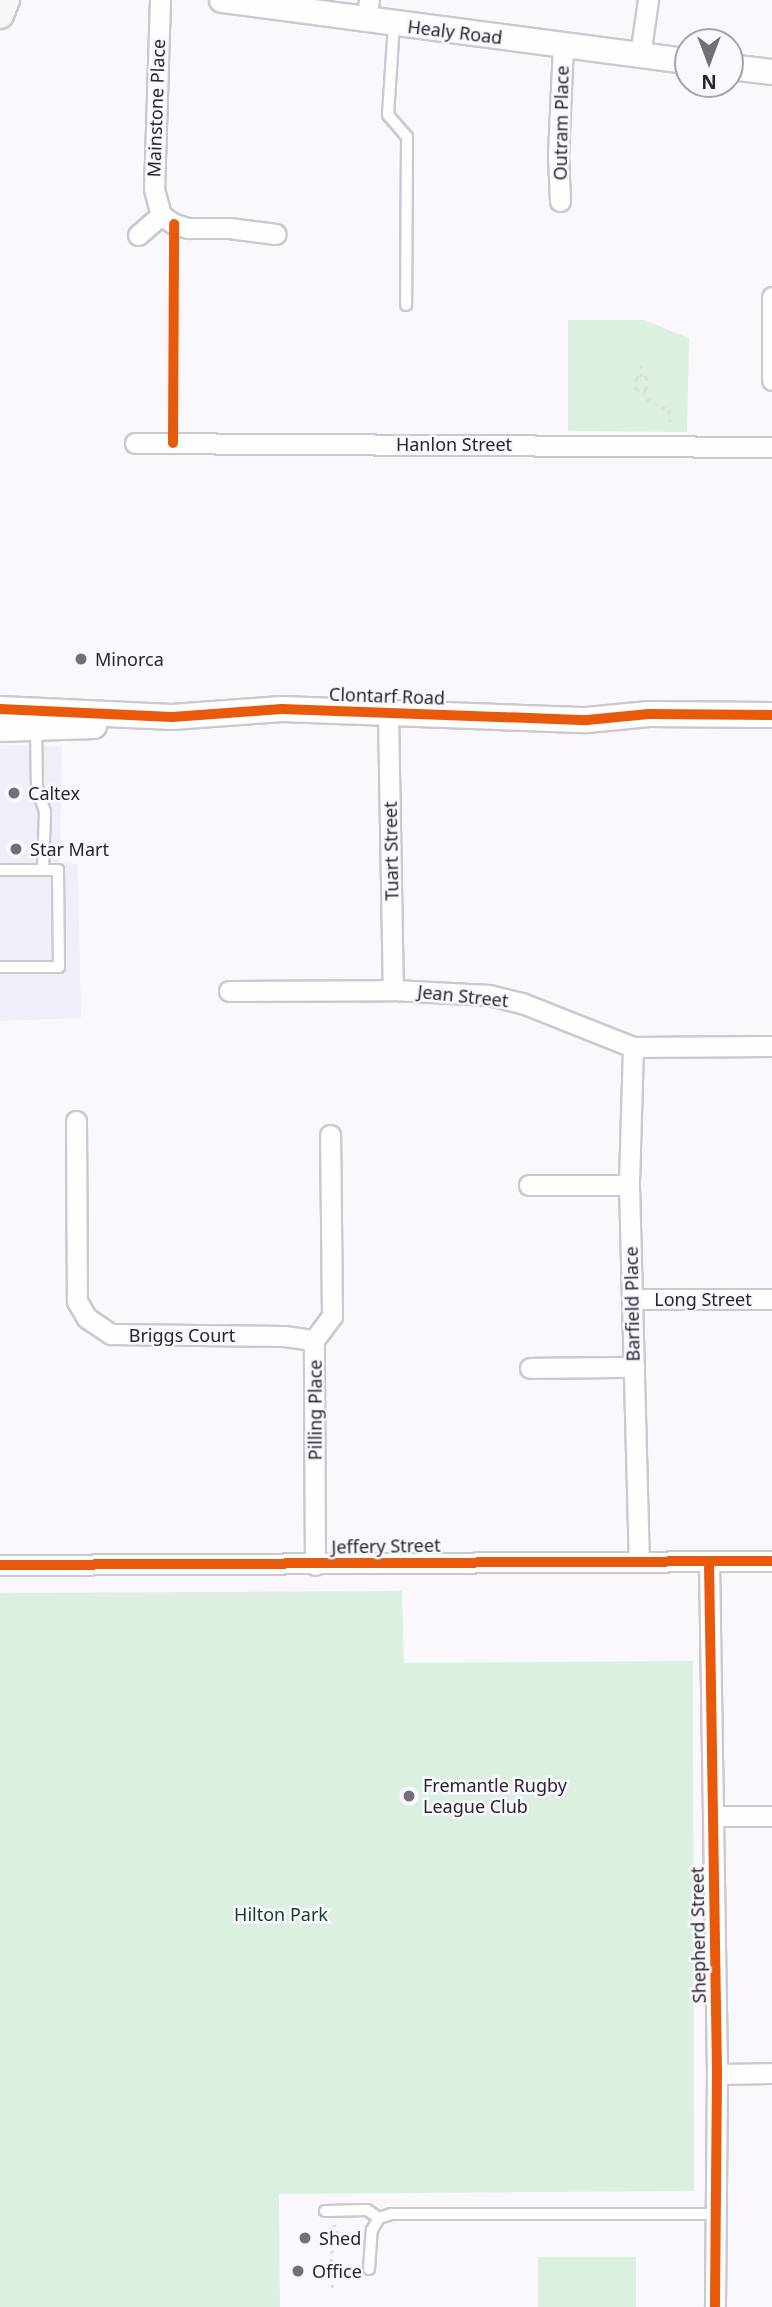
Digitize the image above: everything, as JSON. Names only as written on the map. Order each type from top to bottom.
[{"type":"street","name":"Mainstone Place","points":[[160,0],[154,189],[161,215]]},
{"type":"street","name":"Healy Road","points":[[222,0],[368,10],[394,24],[674,59]]},
{"type":"street","points":[[639,55],[648,0]]},
{"type":"street","name":"Outram Place","points":[[560,201],[558,143],[563,46]]},
{"type":"street","points":[[744,68],[772,72]]},
{"type":"street","points":[[138,235],[161,215],[174,224],[188,228],[229,228],[276,234]]},
{"type":"street","points":[[772,297],[772,380]]},
{"type":"street","name":"Hanlon Street","points":[[135,443],[772,447]]},
{"type":"street","name":"Clontarf Road","points":[[0,709],[172,717],[270,709],[512,727],[772,731]]},
{"type":"street","name":"Clontarf Road","points":[[0,729],[388,717],[587,720],[649,714],[772,715]]},
{"type":"street","name":"Tuart Street","points":[[388,717],[393,990]]},
{"type":"street","name":"Jean Street","points":[[229,991],[393,990],[506,998],[633,1047],[772,1046]]},
{"type":"street","name":"Barfield Place","points":[[633,1047],[629,1185],[639,1561]]},
{"type":"street","name":"Briggs Court","points":[[76,1121],[77,1301],[87,1318],[111,1335],[284,1336],[314,1340]]},
{"type":"street","name":"Pilling Place","points":[[315,1565],[314,1340],[332,1316],[330,1135]]},
{"type":"street","points":[[529,1185],[629,1185]]},
{"type":"street","name":"Long Street","points":[[633,1299],[772,1299]]},
{"type":"street","points":[[530,1368],[634,1367]]},
{"type":"street","name":"Jeffery Street","points":[[0,1565],[772,1560]]},
{"type":"street","name":"Shepherd Street","points":[[709,1562],[715,1816],[715,2307]]},
{"type":"street","points":[[715,1816],[772,1816]]},
{"type":"street","points":[[717,2074],[772,2073]]},
{"type":"lane","points":[[394,24],[388,115],[407,137],[406,305]]},
{"type":"lane","points":[[36,729],[37,787],[45,812],[43,870]]},
{"type":"lane","points":[[0,870],[58,870],[59,967],[0,967]]},
{"type":"lane","points":[[330,2211],[367,2210],[379,2218]]},
{"type":"lane","points":[[369,2269],[370,2238],[379,2218],[391,2214],[716,2214]]},
{"type":"path","points":[[641,363],[641,377]]},
{"type":"path","points":[[644,390],[635,390],[636,377],[647,377],[644,390],[647,399],[669,410],[671,434]]},
{"type":"path","points":[[330,2211],[334,2231],[339,2235],[339,2243],[331,2253],[332,2288]]},
{"type":"shaded area","points":[[0,745],[62,746],[60,863],[78,864],[81,1018],[0,1021]]},
{"type":"green space","points":[[568,320],[644,320],[689,338],[687,432],[568,431]]},
{"type":"green space","name":"Hilton Park","points":[[402,1591],[404,1663],[693,1661],[694,2191],[279,2194],[280,2307],[0,2307],[0,1593]]},
{"type":"green space","points":[[538,2257],[636,2257],[636,2307],[538,2307]]},
{"type":"cycle path","points":[[173,443],[174,224]]},
{"type":"cycle path","points":[[0,709],[172,717],[282,709],[587,720],[649,714],[772,715]]},
{"type":"cycle path","points":[[0,1565],[772,1561]]},
{"type":"cycle path","points":[[709,1562],[717,2074],[715,2307]]},
{"type":"place","name":"Minorca","points":[[81,659]]},
{"type":"place","name":"Caltex","points":[[14,793]]},
{"type":"place","name":"Star Mart","points":[[16,849]]},
{"type":"place","name":"Fremantle Rugby League Club","points":[[409,1796]]},
{"type":"place","name":"Shed","points":[[305,2238]]},
{"type":"place","name":"Office","points":[[298,2271]]}]
